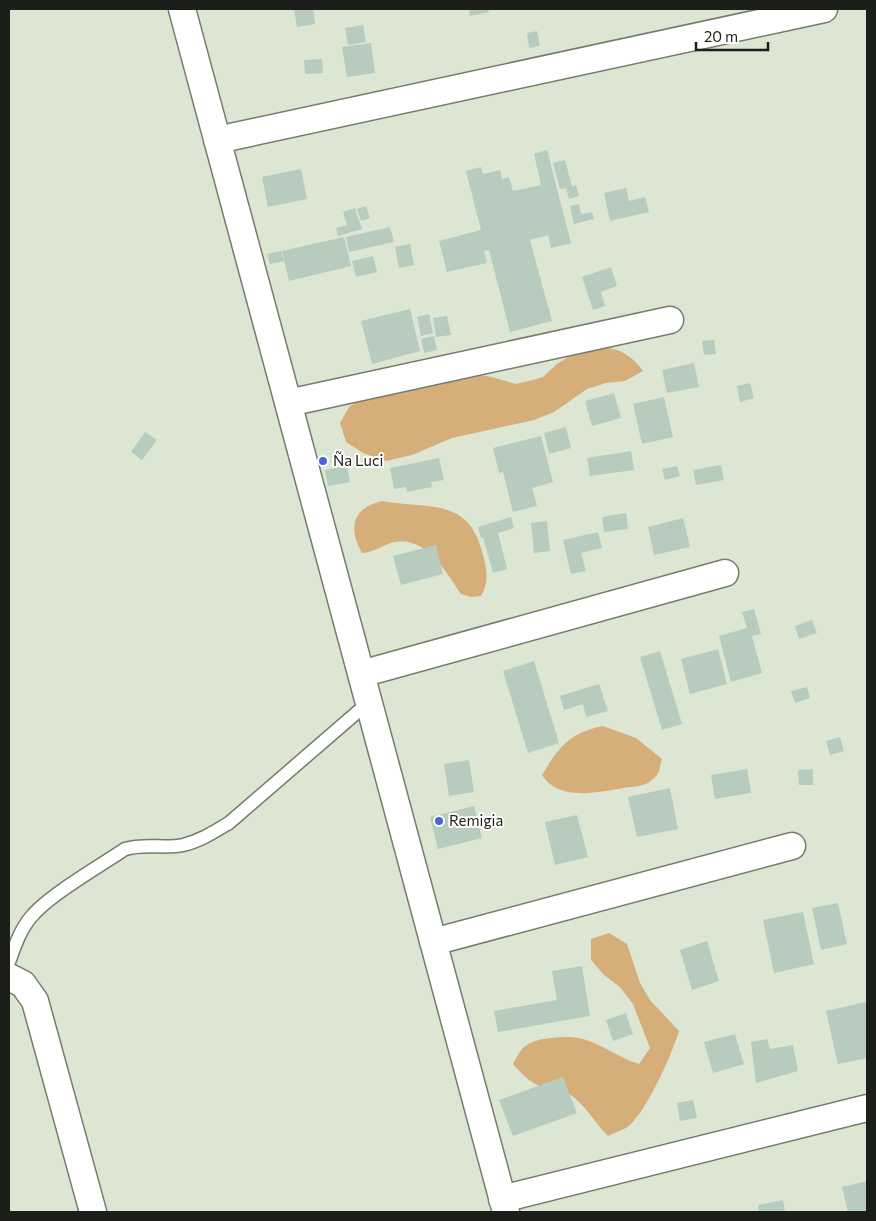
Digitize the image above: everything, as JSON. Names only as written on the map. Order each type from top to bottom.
[{"type":"street","points":[[182,9],[504,1206],[867,1108]]},
{"type":"street","points":[[217,140],[824,9]]},
{"type":"street","points":[[288,403],[670,320]]},
{"type":"street","points":[[361,674],[725,573]]},
{"type":"street","points":[[433,942],[792,846]]},
{"type":"street","points":[[9,977],[23,984],[35,1001],[93,1212]]},
{"type":"lane","points":[[9,962],[18,936],[31,916],[45,904],[125,849],[139,845],[182,845],[205,838],[221,828],[369,702]]},
{"type":"shaded area","points":[[596,347],[611,348],[623,353],[634,360],[643,371],[625,381],[606,383],[587,389],[554,412],[534,420],[452,438],[412,455],[386,461],[363,453],[346,442],[340,423],[349,407],[366,396],[462,372],[492,377],[516,384],[543,377],[557,364],[575,353]]},
{"type":"shaded area","points":[[382,501],[445,509],[457,514],[468,523],[477,536],[486,566],[487,576],[481,596],[472,597],[461,594],[433,556],[414,544],[403,542],[391,543],[362,553],[355,535],[354,527],[356,520],[364,509]]},
{"type":"shaded area","points":[[603,726],[636,738],[662,759],[656,777],[647,784],[640,786],[592,793],[569,792],[558,789],[549,783],[542,775],[560,749],[573,737]]},
{"type":"shaded area","points":[[609,933],[627,944],[640,983],[650,1000],[679,1031],[664,1069],[641,1111],[626,1128],[608,1136],[573,1096],[537,1085],[524,1076],[513,1064],[528,1044],[543,1039],[569,1037],[590,1041],[639,1064],[650,1048],[633,1004],[620,987],[604,975],[591,960],[591,939]]},
{"type":"building","points":[[294,9],[313,9],[315,24],[297,27]]},
{"type":"building","points":[[469,9],[488,9],[489,12],[470,16]]},
{"type":"building","points":[[363,25],[366,42],[348,45],[345,28]]},
{"type":"building","points":[[537,31],[540,46],[529,48],[527,33]]},
{"type":"building","points":[[371,43],[375,73],[347,77],[342,47]]},
{"type":"building","points":[[322,59],[323,73],[305,74],[304,60]]},
{"type":"building","points":[[547,150],[571,243],[551,248],[548,235],[530,240],[552,321],[510,332],[489,250],[484,251],[487,263],[447,272],[439,241],[481,230],[466,171],[481,167],[483,174],[500,170],[502,179],[509,177],[513,191],[541,185],[534,154]]},
{"type":"building","points":[[565,160],[572,186],[576,185],[579,196],[569,199],[566,188],[560,189],[553,163]]},
{"type":"building","points":[[301,169],[307,199],[268,207],[262,177]]},
{"type":"building","points":[[626,188],[629,201],[645,197],[649,212],[610,221],[604,193]]},
{"type":"building","points":[[579,204],[581,214],[592,212],[594,219],[574,224],[570,206]]},
{"type":"building","points":[[366,206],[370,218],[361,221],[357,209]]},
{"type":"building","points":[[355,208],[362,229],[338,236],[336,228],[347,225],[343,212]]},
{"type":"building","points":[[390,227],[394,242],[349,252],[346,237]]},
{"type":"building","points":[[344,237],[351,266],[289,281],[282,251]]},
{"type":"building","points":[[410,244],[414,265],[399,268],[395,247]]},
{"type":"building","points":[[281,251],[284,261],[270,264],[267,254]]},
{"type":"building","points":[[373,256],[377,272],[356,277],[352,261]]},
{"type":"building","points":[[611,267],[617,286],[601,292],[605,306],[593,310],[582,277]]},
{"type":"building","points":[[410,309],[420,351],[372,364],[361,321]]},
{"type":"building","points":[[429,314],[433,333],[421,336],[417,317]]},
{"type":"building","points":[[447,316],[451,335],[436,337],[433,318]]},
{"type":"building","points":[[434,336],[437,350],[424,353],[421,339]]},
{"type":"building","points":[[714,340],[716,354],[704,355],[702,341]]},
{"type":"building","points":[[694,363],[699,387],[667,393],[662,370]]},
{"type":"building","points":[[750,383],[754,398],[740,402],[737,386]]},
{"type":"building","points":[[614,393],[621,418],[592,426],[585,401]]},
{"type":"building","points":[[664,397],[673,437],[642,444],[633,404]]},
{"type":"building","points":[[566,427],[571,448],[549,454],[544,433]]},
{"type":"building","points":[[145,432],[157,440],[142,460],[131,452]]},
{"type":"building","points":[[541,436],[553,482],[532,488],[537,506],[513,512],[503,472],[499,473],[493,448]]},
{"type":"building","points":[[631,451],[634,470],[590,476],[587,458]]},
{"type":"building","points":[[439,458],[444,480],[431,482],[432,487],[407,492],[406,487],[394,489],[390,468]]},
{"type":"building","points":[[721,465],[724,480],[696,485],[693,470]]},
{"type":"building","points":[[347,466],[350,482],[328,486],[325,470]]},
{"type":"building","points":[[677,466],[680,476],[665,480],[662,469]]},
{"type":"building","points":[[626,513],[628,529],[604,532],[602,517]]},
{"type":"building","points":[[511,517],[514,528],[498,533],[507,569],[493,573],[483,537],[481,538],[478,527]]},
{"type":"building","points":[[683,518],[690,547],[654,555],[648,527]]},
{"type":"building","points":[[547,521],[550,551],[534,553],[531,523]]},
{"type":"building","points":[[598,532],[602,548],[581,553],[586,571],[571,574],[563,540]]},
{"type":"building","points":[[436,545],[443,574],[401,585],[393,556]]},
{"type":"building","points":[[754,609],[761,634],[752,636],[762,673],[731,682],[719,636],[747,628],[742,612]]},
{"type":"building","points":[[812,620],[817,633],[799,639],[795,626]]},
{"type":"building","points":[[718,649],[727,684],[690,694],[681,659]]},
{"type":"building","points":[[660,651],[682,724],[662,730],[640,657]]},
{"type":"building","points":[[534,661],[559,743],[528,753],[503,671]]},
{"type":"building","points":[[599,684],[608,711],[586,717],[583,704],[564,710],[560,696]]},
{"type":"building","points":[[807,687],[810,698],[795,703],[791,691]]},
{"type":"building","points":[[840,737],[844,751],[830,755],[826,741]]},
{"type":"building","points":[[469,760],[474,792],[449,796],[444,764]]},
{"type":"building","points":[[747,769],[751,793],[715,799],[711,775]]},
{"type":"building","points":[[813,769],[813,785],[799,785],[798,770]]},
{"type":"building","points":[[670,788],[678,829],[637,837],[628,797]]},
{"type":"building","points":[[474,806],[482,838],[438,849],[430,817]]},
{"type":"building","points":[[577,815],[588,857],[555,865],[545,822]]},
{"type":"building","points":[[838,903],[847,944],[821,950],[812,908]]},
{"type":"building","points":[[803,912],[814,964],[774,973],[763,920]]},
{"type":"building","points":[[707,941],[719,981],[692,990],[680,950]]},
{"type":"building","points":[[582,966],[590,1016],[498,1032],[494,1011],[557,1000],[552,971]]},
{"type":"building","points":[[866,1002],[867,1058],[838,1064],[826,1011]]},
{"type":"building","points":[[626,1013],[633,1034],[613,1041],[606,1020]]},
{"type":"building","points":[[735,1034],[744,1064],[713,1073],[704,1042]]},
{"type":"building","points":[[767,1039],[770,1049],[793,1045],[798,1071],[756,1083],[751,1042]]},
{"type":"building","points":[[563,1077],[577,1113],[513,1136],[499,1100]]},
{"type":"building","points":[[693,1100],[697,1118],[680,1121],[677,1103]]},
{"type":"building","points":[[867,1181],[867,1212],[848,1212],[842,1187]]},
{"type":"building","points":[[783,1200],[785,1212],[759,1212],[758,1205]]},
{"type":"place","name":"Ña Luci","points":[[323,461]]},
{"type":"place","name":"Remigia","points":[[439,821]]}]
